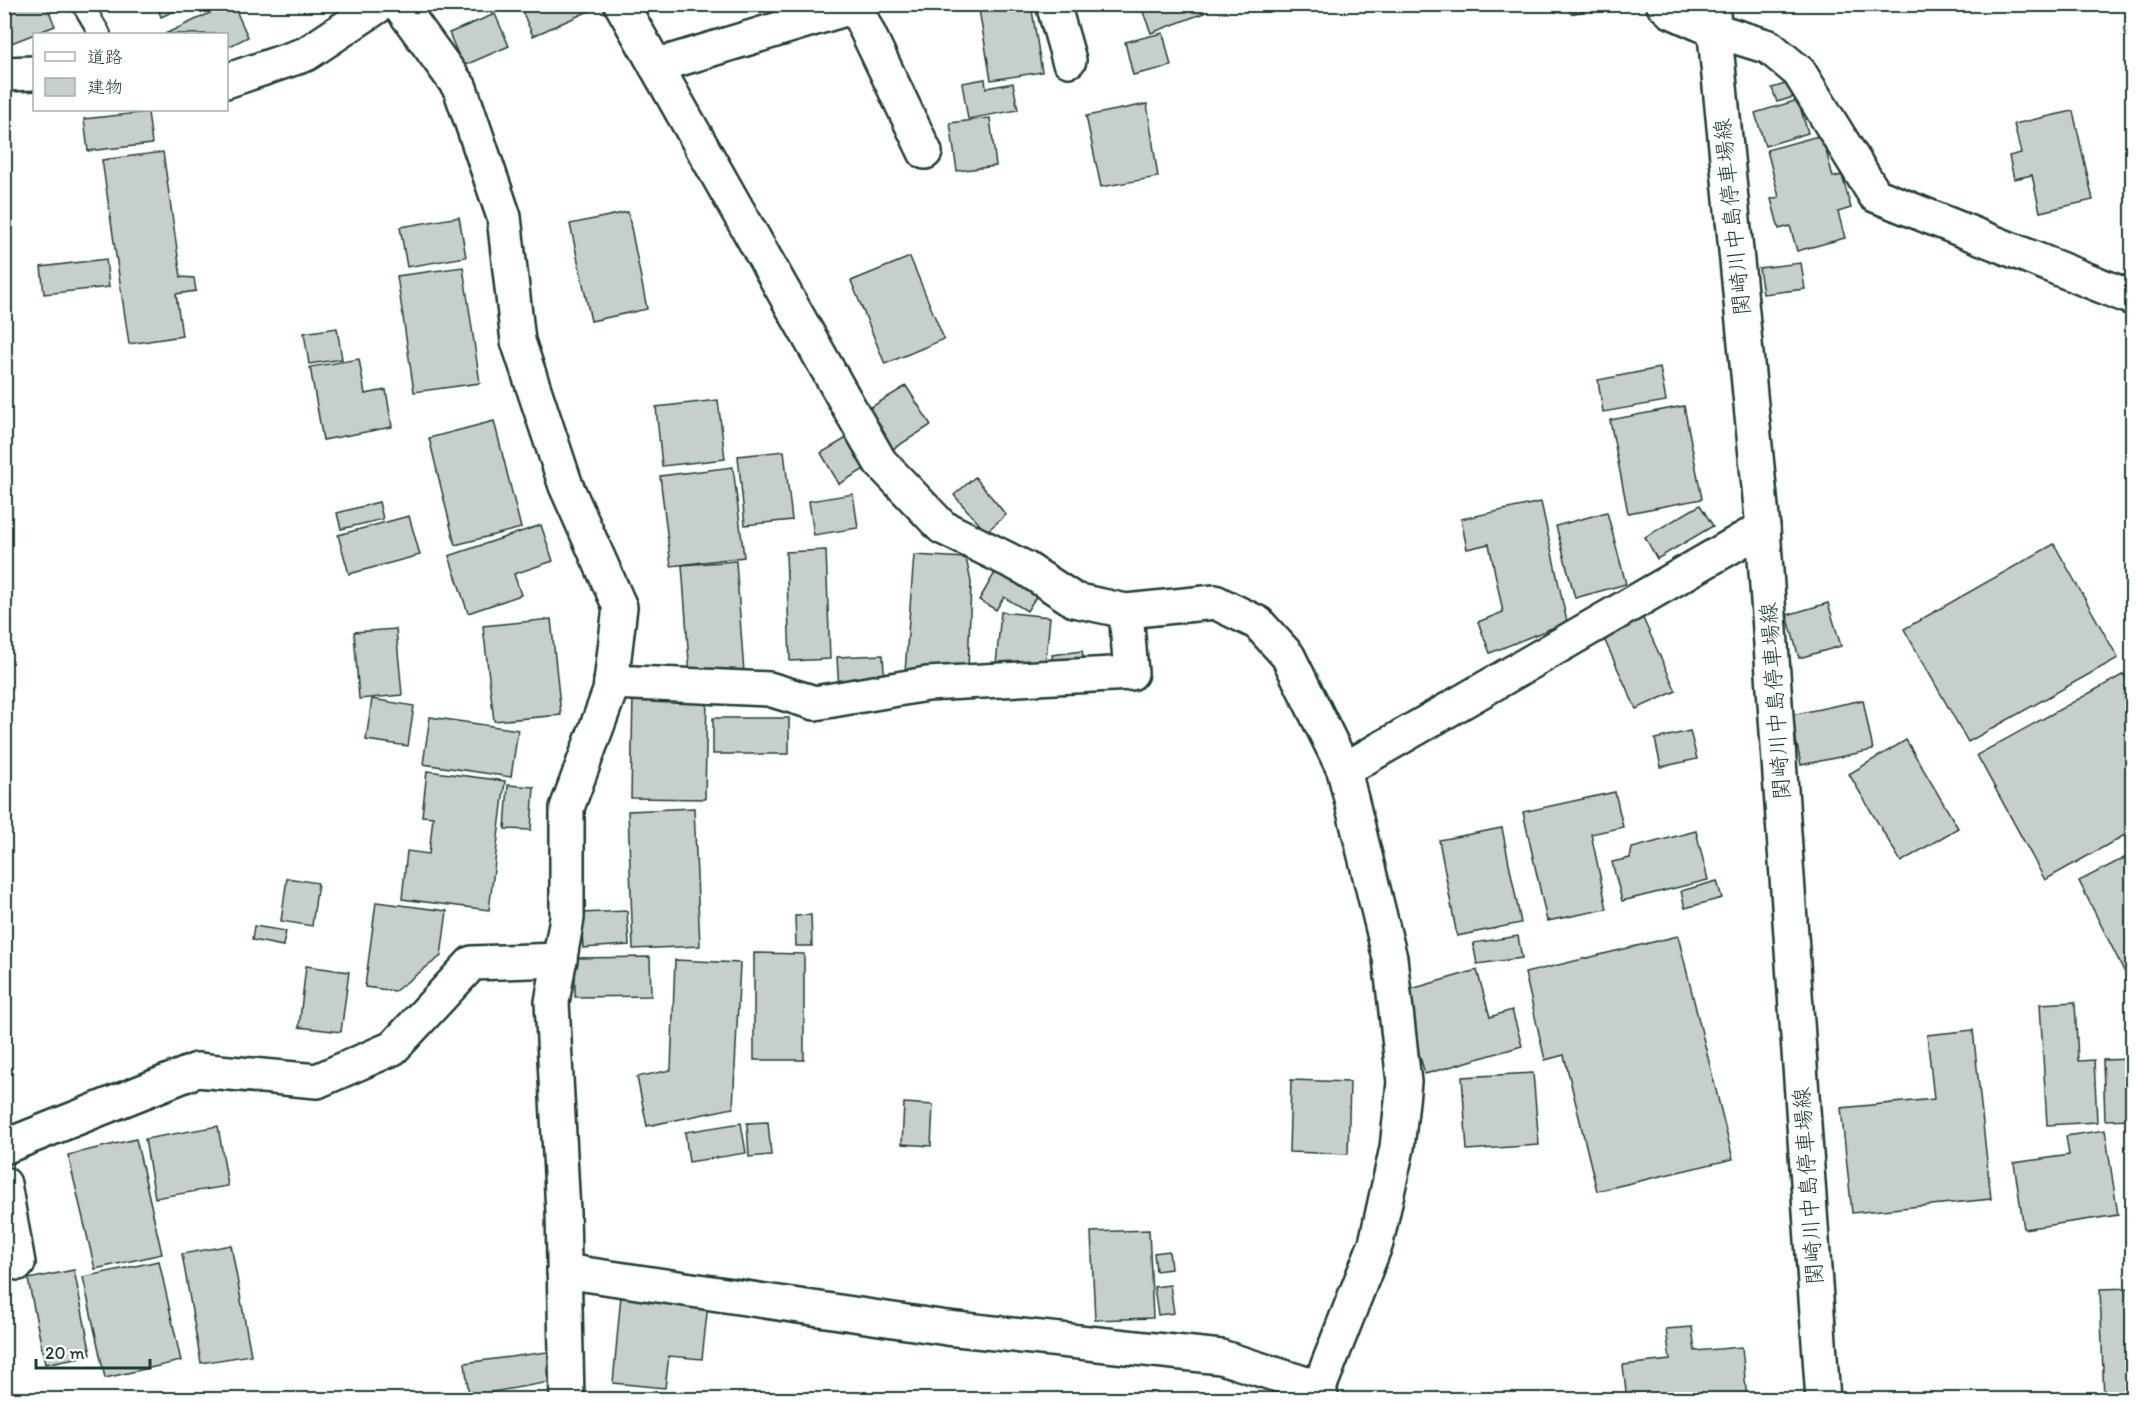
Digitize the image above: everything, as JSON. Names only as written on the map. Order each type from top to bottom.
[{"type":"street","points":[[228,80],[306,54],[381,4]]},
{"type":"street","points":[[399,4],[460,88],[504,217],[518,341],[566,486],[620,607],[610,691],[567,808],[567,918],[552,1002],[564,1271],[567,1400]]},
{"type":"street","points":[[564,1271],[947,1328],[1221,1358],[1320,1394],[1376,1243],[1397,1148],[1404,1082],[1390,958],[1344,770],[1288,656],[1258,623],[1215,603],[1126,611],[1074,600],[1025,568],[942,527],[880,462],[621,4]]},
{"type":"street","points":[[1053,4],[1069,60]]},
{"type":"street","points":[[1663,4],[1671,11],[1713,17],[1769,47],[1799,72],[1875,195],[2133,298]]},
{"type":"street","points":[[656,66],[855,6],[925,152]]},
{"type":"street","name":"関崎川中島停車場線","points":[[1713,17],[1763,528],[1823,1400]]},
{"type":"street","points":[[4,74],[33,73]]},
{"type":"street","points":[[1344,770],[1763,528]]},
{"type":"street","points":[[611,682],[769,689],[815,703],[927,684],[1131,673],[1126,611]]},
{"type":"street","points":[[4,1147],[197,1070],[317,1081],[393,1048],[472,963],[560,960]]},
{"type":"street","points":[[4,1184],[18,1263]]},
{"type":"lane","points":[[82,4],[99,33]]},
{"type":"building","points":[[4,4],[46,4],[55,26],[4,46]]},
{"type":"building","points":[[156,4],[190,4],[161,17]]},
{"type":"building","points":[[233,4],[248,37],[228,47],[228,33],[167,33]]},
{"type":"building","points":[[519,4],[586,4],[589,11],[533,36]]},
{"type":"building","points":[[765,4],[789,4],[767,10]]},
{"type":"building","points":[[892,4],[917,4],[894,11]]},
{"type":"building","points":[[978,4],[1031,4],[1042,72],[991,80]]},
{"type":"building","points":[[1140,4],[1201,4],[1204,13],[1151,33]]},
{"type":"building","points":[[1566,4],[1597,4],[1597,8],[1571,14]]},
{"type":"building","points":[[495,14],[509,46],[463,66],[449,33]]},
{"type":"building","points":[[1163,33],[1171,66],[1133,75],[1125,42]]},
{"type":"building","points":[[985,79],[986,88],[1013,83],[1018,110],[968,119],[962,83]]},
{"type":"building","points":[[1792,82],[1797,96],[1777,102],[1772,88]]},
{"type":"building","points":[[1798,100],[1808,133],[1765,146],[1755,113]]},
{"type":"building","points":[[1147,104],[1158,177],[1101,187],[1086,116]]},
{"type":"building","points":[[2073,111],[2093,200],[2040,212],[2032,175],[2014,179],[2009,156],[2021,153],[2014,124]]},
{"type":"building","points":[[148,112],[152,144],[88,151],[84,119]]},
{"type":"building","points":[[990,118],[996,166],[957,171],[950,123]]},
{"type":"building","points":[[1822,135],[1833,177],[1842,175],[1851,208],[1838,212],[1845,238],[1797,251],[1790,226],[1779,229],[1771,199],[1779,197],[1767,150]]},
{"type":"building","points":[[163,152],[181,277],[194,278],[196,291],[176,294],[182,336],[129,344],[102,160]]},
{"type":"building","points":[[628,212],[647,309],[591,321],[570,224]]},
{"type":"building","points":[[459,217],[466,257],[407,267],[400,227]]},
{"type":"building","points":[[910,257],[944,339],[885,364],[851,281]]},
{"type":"building","points":[[106,259],[109,287],[44,294],[41,267]]},
{"type":"building","points":[[1801,263],[1805,289],[1763,294],[1759,268]]},
{"type":"building","points":[[463,267],[480,383],[414,392],[397,276]]},
{"type":"building","points":[[337,328],[342,359],[309,364],[304,333]]},
{"type":"building","points":[[359,359],[365,394],[386,390],[392,427],[323,440],[310,367]]},
{"type":"building","points":[[1660,368],[1666,401],[1603,412],[1598,380]]},
{"type":"building","points":[[906,386],[931,425],[893,449],[868,409]]},
{"type":"building","points":[[718,400],[725,459],[662,466],[656,407]]},
{"type":"building","points":[[1684,406],[1702,499],[1628,513],[1610,420]]},
{"type":"building","points":[[494,421],[521,528],[455,545],[429,438]]},
{"type":"building","points":[[850,436],[868,467],[839,484],[821,453]]},
{"type":"building","points":[[784,451],[792,520],[745,525],[738,456]]},
{"type":"building","points":[[733,467],[744,557],[671,566],[660,476]]},
{"type":"building","points":[[975,477],[1006,515],[986,532],[954,495]]},
{"type":"building","points":[[853,494],[858,528],[814,535],[809,501]]},
{"type":"building","points":[[379,502],[383,519],[341,529],[337,513]]},
{"type":"building","points":[[1541,502],[1567,622],[1490,653],[1478,622],[1503,612],[1489,544],[1467,549],[1461,519]]},
{"type":"building","points":[[1700,505],[1713,526],[1657,559],[1645,537]]},
{"type":"building","points":[[1607,512],[1626,584],[1575,598],[1556,526]]},
{"type":"building","points":[[409,516],[420,555],[349,574],[338,535]]},
{"type":"building","points":[[541,525],[553,561],[514,574],[521,595],[468,613],[449,556]]},
{"type":"building","points":[[2054,544],[2118,658],[1968,742],[1904,629]]},
{"type":"building","points":[[826,550],[830,659],[790,661],[786,552]]},
{"type":"building","points":[[914,555],[966,558],[971,582],[968,672],[905,672]]},
{"type":"building","points":[[736,561],[744,673],[690,676],[682,565]]},
{"type":"building","points":[[1000,564],[1041,589],[1027,611],[1004,597],[996,610],[979,600]]},
{"type":"building","points":[[1828,603],[1841,646],[1799,658],[1787,615]]},
{"type":"building","points":[[1001,612],[1050,617],[1045,670],[996,665]]},
{"type":"building","points":[[1641,614],[1676,691],[1636,709],[1601,632]]},
{"type":"building","points":[[551,619],[561,715],[494,721],[483,626]]},
{"type":"building","points":[[396,629],[402,695],[359,699],[354,632]]},
{"type":"building","points":[[1082,651],[1086,670],[1055,675],[1052,655]]},
{"type":"building","points":[[883,655],[885,687],[839,690],[837,657]]},
{"type":"building","points":[[2124,674],[2132,689],[2132,831],[2045,880],[1977,755]]},
{"type":"building","points":[[633,694],[707,695],[705,799],[631,798]]},
{"type":"building","points":[[372,699],[414,706],[408,746],[366,740]]},
{"type":"building","points":[[1863,700],[1873,750],[1801,765],[1791,715]]},
{"type":"building","points":[[430,717],[518,730],[511,777],[423,764]]},
{"type":"building","points":[[713,718],[789,718],[789,754],[713,754]]},
{"type":"building","points":[[1690,731],[1697,759],[1661,767],[1655,739]]},
{"type":"building","points":[[1906,740],[1958,828],[1901,862],[1849,774]]},
{"type":"building","points":[[427,771],[505,781],[489,910],[402,899],[407,851],[429,854],[433,817],[422,816]]},
{"type":"building","points":[[508,785],[534,787],[531,830],[505,829]]},
{"type":"building","points":[[1615,792],[1623,827],[1591,834],[1607,909],[1547,921],[1523,812]]},
{"type":"building","points":[[694,808],[700,946],[633,949],[628,811]]},
{"type":"building","points":[[1502,828],[1521,923],[1457,936],[1439,840]]},
{"type":"building","points":[[1696,831],[1708,880],[1622,901],[1612,862],[1630,858],[1632,848]]},
{"type":"building","points":[[2132,854],[2132,987],[2079,881]]},
{"type":"building","points":[[287,878],[318,883],[312,926],[281,921]]},
{"type":"building","points":[[1717,881],[1722,898],[1685,908],[1681,891]]},
{"type":"building","points":[[376,902],[447,911],[441,956],[395,991],[365,987]]},
{"type":"building","points":[[627,911],[629,945],[583,948],[581,913]]},
{"type":"building","points":[[811,915],[812,946],[796,946],[795,916]]},
{"type":"building","points":[[254,926],[286,931],[283,946],[252,940]]},
{"type":"building","points":[[1518,936],[1522,958],[1477,964],[1473,943]]},
{"type":"building","points":[[1678,936],[1733,1159],[1597,1191],[1564,1055],[1545,1060],[1525,973]]},
{"type":"building","points":[[754,953],[804,954],[804,1060],[754,1060]]},
{"type":"building","points":[[650,957],[651,996],[575,997],[575,958]]},
{"type":"building","points":[[675,960],[740,963],[733,1108],[647,1126],[637,1077],[671,1070]]},
{"type":"building","points":[[306,966],[349,972],[341,1032],[299,1027]]},
{"type":"building","points":[[1477,970],[1490,1017],[1512,1010],[1522,1046],[1425,1074],[1401,992]]},
{"type":"building","points":[[2075,1002],[2078,1061],[2094,1060],[2097,1122],[2047,1125],[2040,1004]]},
{"type":"building","points":[[1973,1030],[1991,1199],[1852,1213],[1841,1108],[1934,1099],[1927,1035]]},
{"type":"building","points":[[2132,1059],[2132,1119],[2105,1120],[2103,1060]]},
{"type":"building","points":[[1533,1073],[1539,1145],[1467,1150],[1462,1077]]},
{"type":"building","points":[[1291,1080],[1350,1082],[1348,1154],[1289,1152]]},
{"type":"building","points":[[904,1103],[933,1105],[931,1146],[902,1144]]},
{"type":"building","points":[[768,1122],[771,1155],[749,1157],[747,1123]]},
{"type":"building","points":[[741,1123],[746,1153],[689,1162],[685,1132]]},
{"type":"building","points":[[218,1126],[228,1186],[155,1198],[145,1139]]},
{"type":"building","points":[[2105,1130],[2118,1215],[2024,1229],[2014,1163],[2069,1155],[2066,1136]]},
{"type":"building","points":[[136,1139],[162,1254],[95,1269],[68,1155]]},
{"type":"building","points":[[1149,1230],[1153,1318],[1095,1320],[1091,1232]]},
{"type":"building","points":[[231,1245],[251,1355],[201,1363],[182,1254]]},
{"type":"building","points":[[1169,1251],[1171,1269],[1156,1271],[1154,1253]]},
{"type":"building","points":[[159,1261],[181,1361],[105,1378],[83,1277]]},
{"type":"building","points":[[74,1270],[91,1355],[45,1364],[28,1279]]},
{"type":"building","points":[[1170,1285],[1174,1313],[1158,1315],[1154,1287]]},
{"type":"building","points":[[2132,1288],[2132,1400],[2104,1400],[2100,1289]]},
{"type":"building","points":[[621,1295],[708,1304],[702,1359],[669,1356],[665,1388],[613,1383]]},
{"type":"building","points":[[1692,1327],[1695,1351],[1742,1347],[1747,1400],[1627,1400],[1623,1365],[1670,1360],[1666,1329]]},
{"type":"building","points":[[554,1351],[556,1381],[469,1396],[465,1363]]}]
